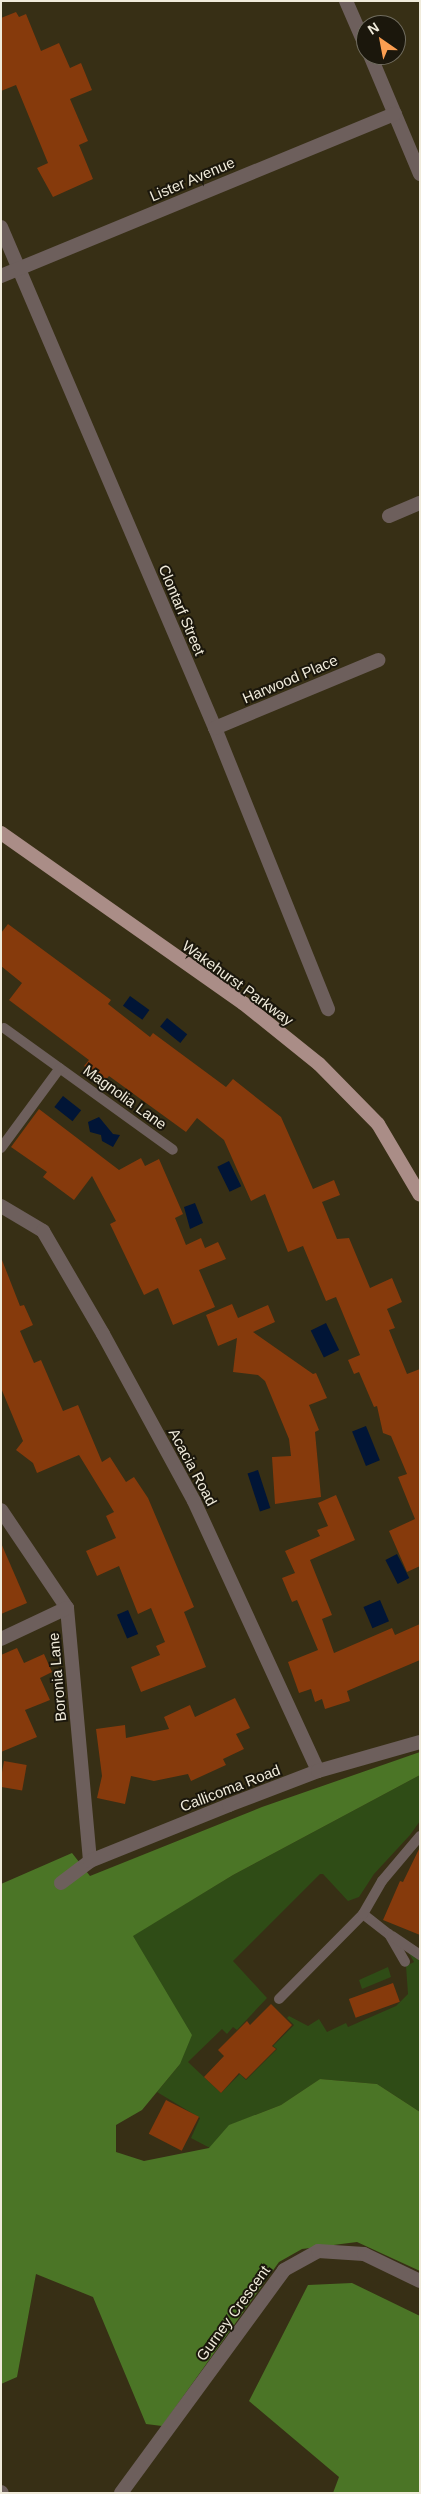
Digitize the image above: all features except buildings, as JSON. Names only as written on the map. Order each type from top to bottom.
[{"type":"main road","name":"Wakehurst Parkway","points":[[1,833],[243,1003],[319,1064],[378,1124],[420,1195]]},
{"type":"street","points":[[346,1],[356,24]]},
{"type":"street","points":[[374,65],[395,114],[414,147],[420,174]]},
{"type":"street","name":"Lister Avenue","points":[[1,276],[395,114]]},
{"type":"street","name":"Clontarf Street","points":[[1,227],[215,728],[328,1009]]},
{"type":"street","points":[[389,516],[420,503]]},
{"type":"street","name":"Harwood Place","points":[[215,728],[378,660]]},
{"type":"street","name":"Acacia Road","points":[[1,1206],[43,1231],[103,1334],[194,1501],[318,1771]]},
{"type":"street","name":"Boronia Lane","points":[[1,1510],[68,1608],[90,1861]]},
{"type":"street","points":[[1,1639],[68,1608]]},
{"type":"street","name":"Callicoma Road","points":[[61,1883],[90,1861],[318,1771],[420,1742]]},
{"type":"street","name":"Gurney Crescent","points":[[121,2493],[284,2270],[318,2251],[364,2254],[420,2280]]},
{"type":"lane","name":"Magnolia Lane","points":[[4,1028],[173,1150]]},
{"type":"lane","name":"Magnolia Lane","points":[[1,1148],[60,1068]]},
{"type":"lane","points":[[279,1999],[360,1917],[382,1881],[420,1836]]},
{"type":"lane","points":[[360,1917],[420,1955]]},
{"type":"lane","points":[[389,1934],[405,1962]]},
{"type":"green space","points":[[420,1752],[420,1775],[233,1875],[133,1936],[192,2035],[180,2064],[142,2110],[116,2125],[116,2152],[144,2161],[209,2148],[229,2125],[281,2105],[320,2079],[377,2084],[420,2112],[420,2271],[357,2242],[302,2249],[279,2262],[162,2426],[146,2424],[93,2297],[36,2274],[17,2377],[1,2384],[1,1884],[72,1853],[90,1876],[262,1807]]},
{"type":"green space","points":[[420,1775],[420,1821],[410,1835],[374,1874],[359,1897],[348,1901],[323,1874],[320,1874],[233,1961],[267,1998],[237,2030],[233,2027],[227,2034],[222,2029],[188,2062],[221,2093],[240,2074],[246,2080],[277,2049],[273,2046],[294,2025],[287,2018],[289,2016],[308,2026],[319,2019],[327,2032],[346,2023],[348,2027],[396,2006],[408,1994],[406,1966],[414,1962],[407,1950],[420,1960],[420,2112],[377,2084],[320,2079],[281,2105],[230,2125],[210,2148],[191,2138],[200,2118],[157,2092],[180,2064],[132,1936],[233,1875]]},
{"type":"green space","points":[[388,1967],[391,1977],[362,1989],[359,1980]]},
{"type":"green space","points":[[352,2283],[420,2316],[420,2493],[333,2493],[339,2477],[249,2401],[308,2285]]},
{"type":"water","points":[[130,996],[149,1010],[142,1020],[123,1006]]},
{"type":"water","points":[[167,1018],[187,1034],[180,1043],[160,1027]]},
{"type":"water","points":[[63,1096],[81,1110],[73,1121],[54,1107]]},
{"type":"water","points":[[99,1117],[113,1134],[120,1135],[113,1147],[102,1141],[101,1135],[90,1132],[88,1122]]},
{"type":"water","points":[[229,1161],[241,1186],[230,1192],[217,1167]]},
{"type":"water","points":[[195,1203],[203,1223],[190,1229],[184,1207]]},
{"type":"water","points":[[326,1323],[339,1350],[324,1357],[311,1330]]},
{"type":"water","points":[[366,1426],[380,1460],[366,1466],[352,1432]]},
{"type":"water","points":[[258,1470],[270,1508],[260,1511],[248,1473]]},
{"type":"water","points":[[397,1554],[409,1578],[398,1584],[385,1560]]},
{"type":"water","points":[[380,1600],[389,1621],[372,1628],[363,1607]]},
{"type":"water","points":[[128,1610],[138,1634],[127,1639],[117,1615]]}]
